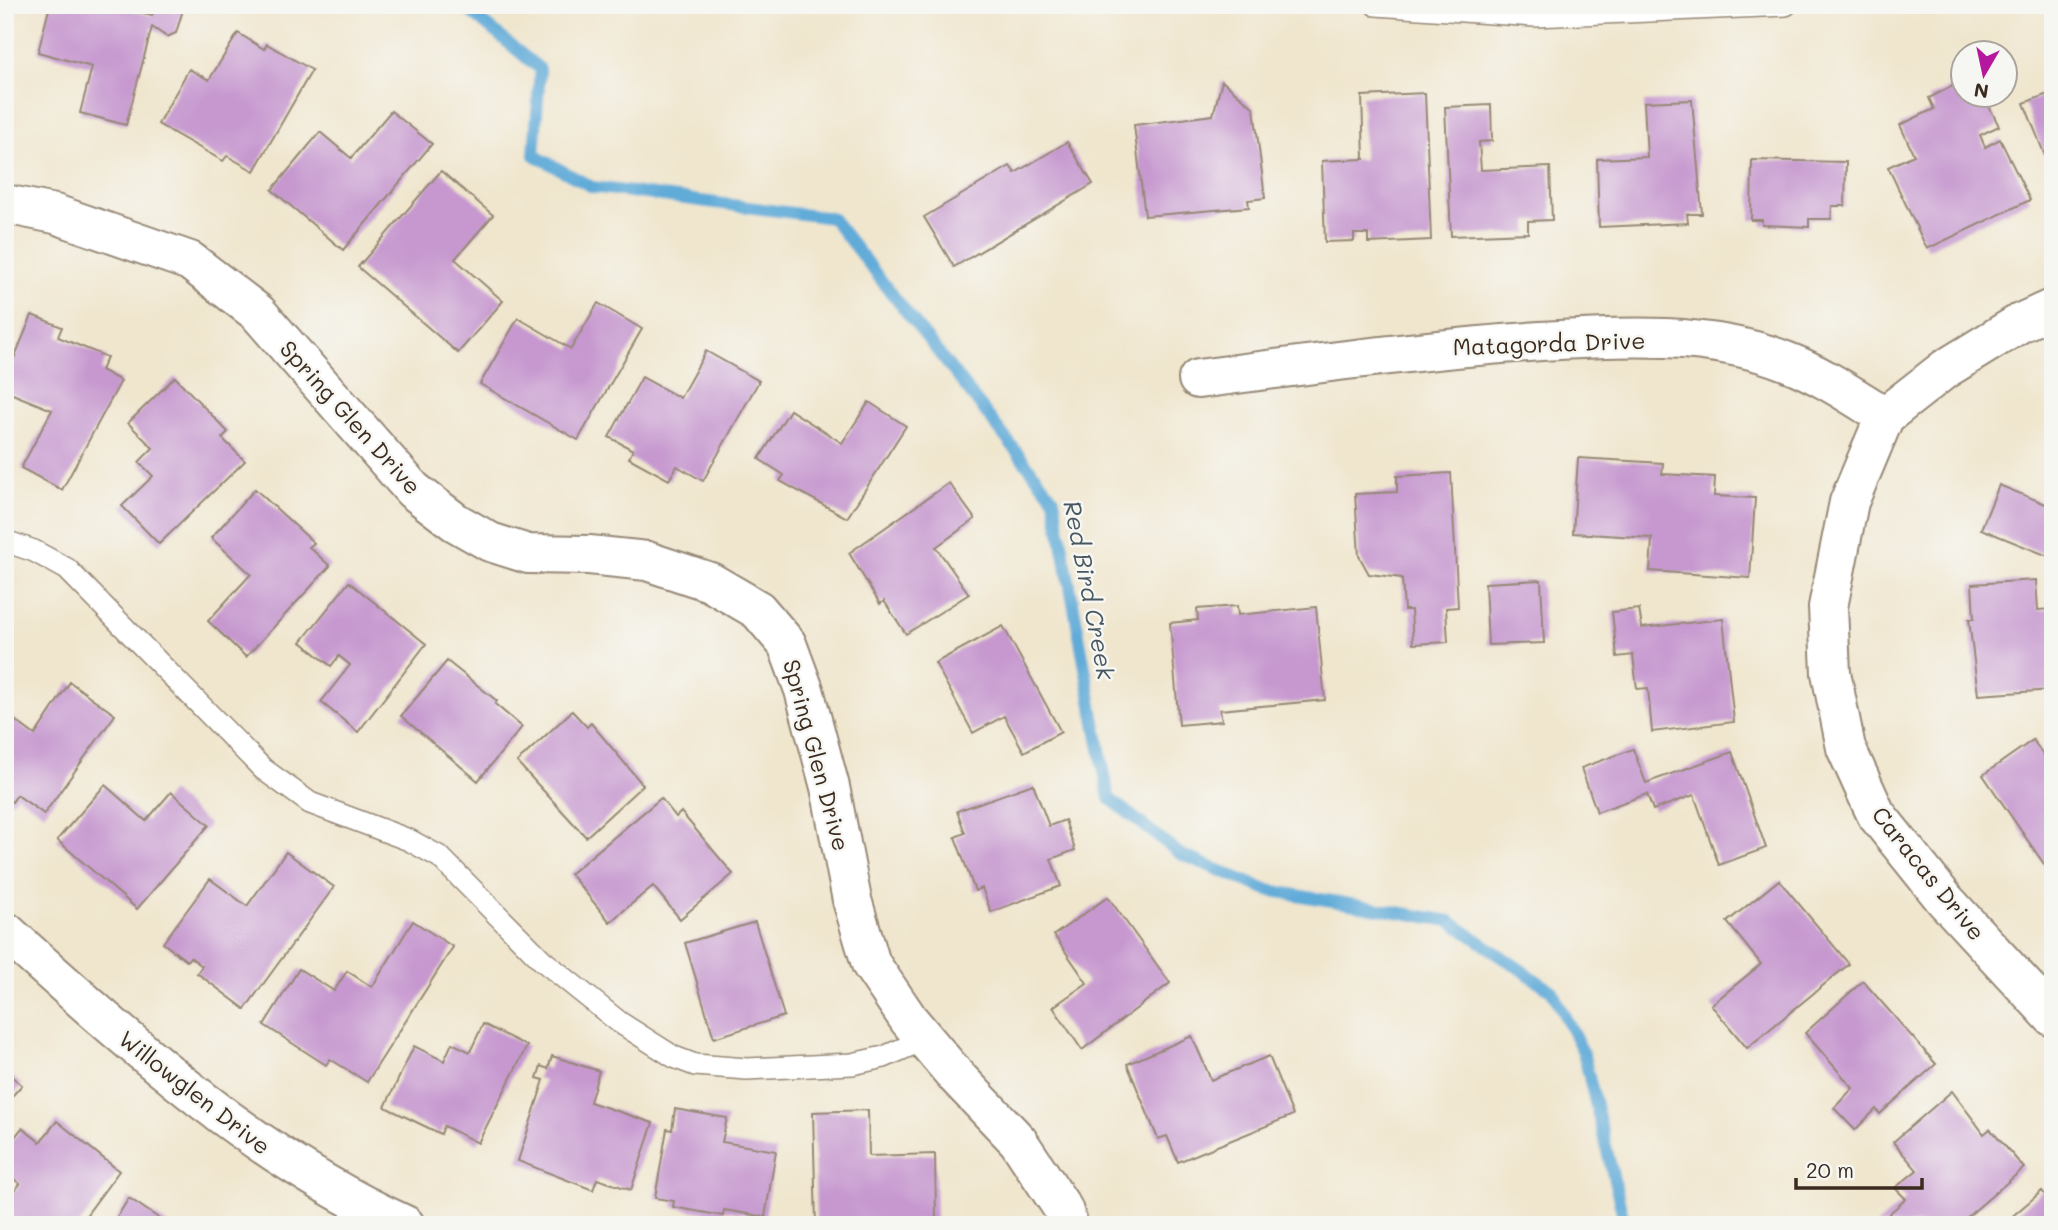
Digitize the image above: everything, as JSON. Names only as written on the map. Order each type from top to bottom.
[{"type":"street","name":"Spring Glen Drive","points":[[5,204],[55,214],[190,261],[258,313],[413,489],[454,522],[490,542],[528,554],[589,555],[647,561],[710,582],[758,610],[788,644],[804,690],[830,787],[852,900],[871,964],[925,1039],[1018,1141],[1063,1209],[1069,1225]]},
{"type":"street","name":"Caracas Drive","points":[[2053,308],[2020,323],[1945,369],[1885,416],[1849,502],[1828,607],[1831,673],[1846,748],[1876,814],[1945,900],[2053,1017]]},
{"type":"street","name":"Matagorda Drive","points":[[1198,379],[1443,348],[1596,338],[1659,339],[1728,346],[1787,361],[1885,416]]},
{"type":"street","name":"Willowglen Drive","points":[[5,931],[144,1055],[274,1154],[370,1209],[405,1225]]},
{"type":"lane","points":[[1376,5],[1535,16],[1786,5]]},
{"type":"lane","points":[[5,541],[34,551],[67,569],[285,789],[310,803],[409,840],[440,857],[542,960],[619,1022],[674,1057],[695,1065],[747,1069],[852,1063],[884,1056],[925,1039]]},
{"type":"building","points":[[50,5],[135,5],[133,11],[152,15],[159,5],[179,5],[182,13],[176,33],[167,37],[152,27],[126,125],[80,113],[92,67],[38,52]]},
{"type":"building","points":[[238,33],[264,49],[267,44],[312,70],[254,171],[227,156],[223,161],[158,124],[189,69],[209,80]]},
{"type":"building","points":[[1222,81],[1254,108],[1265,198],[1248,200],[1249,207],[1145,216],[1134,125],[1213,115]]},
{"type":"building","points":[[1950,87],[1950,108],[1990,108],[1999,126],[1980,135],[1985,147],[2000,139],[2030,200],[1927,249],[1888,167],[1914,155],[1900,125],[1934,109],[1929,98]]},
{"type":"building","points":[[2053,92],[2053,176],[2024,103]]},
{"type":"building","points":[[1425,93],[1431,240],[1368,243],[1368,234],[1354,234],[1354,241],[1325,242],[1322,161],[1364,159],[1362,96]]},
{"type":"building","points":[[1692,100],[1702,214],[1687,214],[1688,223],[1599,227],[1597,159],[1647,157],[1644,102]]},
{"type":"building","points":[[1491,105],[1492,141],[1479,142],[1481,170],[1550,167],[1552,220],[1528,221],[1528,233],[1451,236],[1445,107]]},
{"type":"building","points":[[391,111],[432,144],[343,250],[272,190],[320,132],[351,158]]},
{"type":"building","points":[[1067,142],[1093,184],[954,267],[924,217],[1010,166],[1015,173]]},
{"type":"building","points":[[1752,160],[1846,162],[1845,206],[1832,206],[1831,219],[1809,219],[1809,227],[1762,225],[1762,220],[1751,220]]},
{"type":"building","points":[[441,171],[493,215],[455,259],[503,301],[458,353],[358,267]]},
{"type":"building","points":[[598,303],[642,329],[578,440],[480,384],[518,318],[571,349]]},
{"type":"building","points":[[32,315],[62,327],[58,337],[107,357],[101,370],[121,381],[62,490],[21,468],[52,410],[5,391],[5,380]]},
{"type":"building","points":[[706,351],[759,381],[703,481],[677,466],[669,480],[629,458],[633,450],[609,437],[642,377],[680,398]]},
{"type":"building","points":[[175,377],[228,432],[222,438],[245,461],[159,544],[122,506],[153,476],[139,462],[153,448],[128,423]]},
{"type":"building","points":[[869,402],[906,426],[847,518],[780,481],[784,475],[759,459],[790,410],[842,443]]},
{"type":"building","points":[[1578,458],[1663,463],[1662,474],[1715,477],[1714,496],[1755,498],[1750,578],[1650,571],[1652,538],[1573,533]]},
{"type":"building","points":[[1451,473],[1458,607],[1446,608],[1448,642],[1413,644],[1411,610],[1404,610],[1402,578],[1369,574],[1359,556],[1355,494],[1397,492],[1397,476]]},
{"type":"building","points":[[949,483],[975,519],[936,547],[969,594],[906,634],[884,601],[880,604],[849,553]]},
{"type":"building","points":[[1999,485],[2053,507],[2053,558],[1981,529]]},
{"type":"building","points":[[255,489],[314,543],[309,547],[330,566],[246,657],[208,621],[251,574],[211,538]]},
{"type":"building","points":[[1541,580],[1544,643],[1488,645],[1485,583]]},
{"type":"building","points":[[2036,580],[2038,610],[2053,609],[2053,690],[1978,695],[1969,619],[1974,619],[1972,584]]},
{"type":"building","points":[[349,582],[426,644],[358,732],[321,702],[350,665],[339,656],[331,666],[301,642]]},
{"type":"building","points":[[1237,606],[1238,615],[1316,607],[1325,700],[1220,710],[1222,721],[1179,725],[1170,623],[1198,620],[1197,609]]},
{"type":"building","points":[[1639,609],[1642,628],[1723,619],[1734,722],[1652,732],[1648,688],[1637,689],[1633,655],[1617,657],[1612,612]]},
{"type":"building","points":[[1003,626],[1061,732],[1024,752],[1004,716],[973,733],[935,663]]},
{"type":"building","points":[[447,661],[497,701],[495,704],[522,727],[478,781],[401,716]]},
{"type":"building","points":[[70,682],[115,715],[44,814],[17,795],[12,802],[5,797],[5,713],[35,735]]},
{"type":"building","points":[[572,711],[587,727],[591,723],[643,785],[586,837],[517,762]]},
{"type":"building","points":[[2033,740],[2053,769],[2053,863],[2046,867],[1983,775]]},
{"type":"building","points":[[1633,749],[1646,783],[1732,752],[1766,848],[1719,865],[1694,795],[1653,810],[1647,794],[1597,812],[1581,768]]},
{"type":"building","points":[[1033,784],[1049,826],[1065,820],[1075,850],[1051,859],[1061,886],[991,912],[982,888],[975,891],[955,837],[965,833],[957,811]]},
{"type":"building","points":[[105,785],[146,821],[171,792],[209,825],[137,909],[57,840]]},
{"type":"building","points":[[661,798],[676,817],[681,812],[733,874],[680,919],[653,886],[610,922],[570,874]]},
{"type":"building","points":[[286,852],[334,887],[245,1009],[197,973],[202,966],[190,957],[187,961],[163,943],[210,879],[247,906]]},
{"type":"building","points":[[1779,880],[1849,964],[1747,1048],[1711,1005],[1761,964],[1727,922]]},
{"type":"building","points":[[1108,897],[1170,983],[1082,1050],[1053,1007],[1087,983],[1054,935]]},
{"type":"building","points":[[413,921],[453,947],[367,1082],[330,1059],[326,1065],[264,1025],[299,969],[334,991],[347,971],[372,987]]},
{"type":"building","points":[[755,922],[784,1016],[714,1038],[685,943]]},
{"type":"building","points":[[1863,981],[1936,1064],[1880,1114],[1876,1109],[1855,1130],[1834,1108],[1853,1088],[1805,1033]]},
{"type":"building","points":[[483,1024],[527,1046],[478,1143],[444,1126],[441,1134],[385,1107],[414,1046],[444,1061],[452,1043],[470,1052]]},
{"type":"building","points":[[1192,1036],[1211,1080],[1269,1056],[1293,1115],[1178,1162],[1167,1136],[1158,1139],[1127,1064]]},
{"type":"building","points":[[552,1056],[599,1071],[590,1102],[653,1123],[631,1190],[597,1179],[593,1190],[518,1161],[544,1080],[537,1078],[541,1066],[548,1069]]},
{"type":"building","points":[[5,1071],[22,1085],[5,1104]]},
{"type":"building","points":[[1952,1091],[1984,1134],[1990,1129],[2024,1168],[1958,1225],[1876,1225],[1906,1199],[1895,1188],[1917,1170],[1893,1142]]},
{"type":"building","points":[[675,1109],[727,1118],[722,1142],[776,1151],[765,1217],[724,1210],[723,1216],[673,1207],[674,1201],[655,1198],[667,1129],[672,1130]]},
{"type":"building","points":[[868,1110],[869,1156],[935,1154],[936,1221],[816,1225],[813,1112]]},
{"type":"building","points":[[57,1121],[119,1171],[79,1225],[19,1225],[5,1214],[5,1202],[20,1184],[5,1172],[5,1149],[22,1128],[40,1142]]},
{"type":"building","points":[[2042,1191],[2053,1204],[2053,1225],[2002,1225]]},
{"type":"building","points":[[129,1198],[169,1225],[112,1225]]},
{"type":"waterway","name":"Red Bird Creek","points":[[462,5],[540,69],[534,155],[592,187],[832,218],[1054,499],[1109,798],[1180,854],[1267,890],[1450,921],[1552,991],[1583,1052],[1625,1225]]}]
